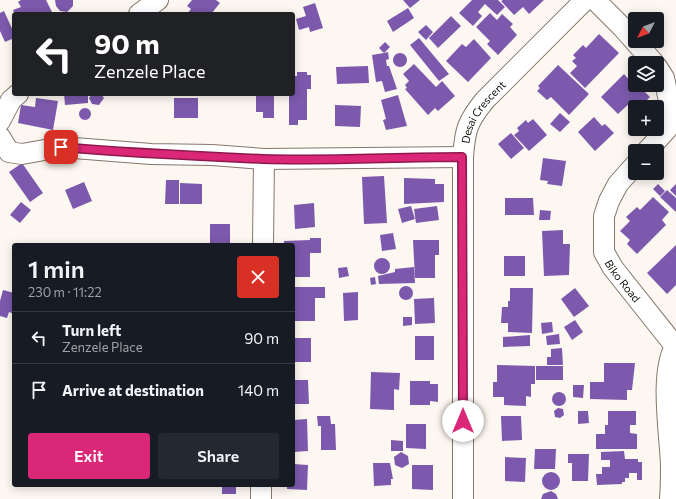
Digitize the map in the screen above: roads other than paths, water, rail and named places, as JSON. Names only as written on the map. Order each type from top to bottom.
[{"type":"street","points":[[142,12],[158,0]]},
{"type":"street","name":"Desai Crescent","points":[[463,499],[462,157],[465,130],[473,114],[485,100],[585,0]]},
{"type":"street","points":[[595,0],[648,56]]},
{"type":"street","points":[[653,144],[667,129],[673,119],[664,78]]},
{"type":"street","points":[[0,121],[10,100],[15,96]]},
{"type":"street","points":[[0,137],[9,152],[22,154],[61,147],[151,154],[212,155],[264,159],[462,157]]},
{"type":"street","points":[[263,243],[264,159]]},
{"type":"street","name":"Biko Road","points":[[628,173],[618,184],[609,200],[604,216],[604,252],[613,268],[675,346]]},
{"type":"street","points":[[670,499],[673,465],[666,391],[668,369],[675,346]]},
{"type":"street","points":[[261,487],[261,499]]}]
